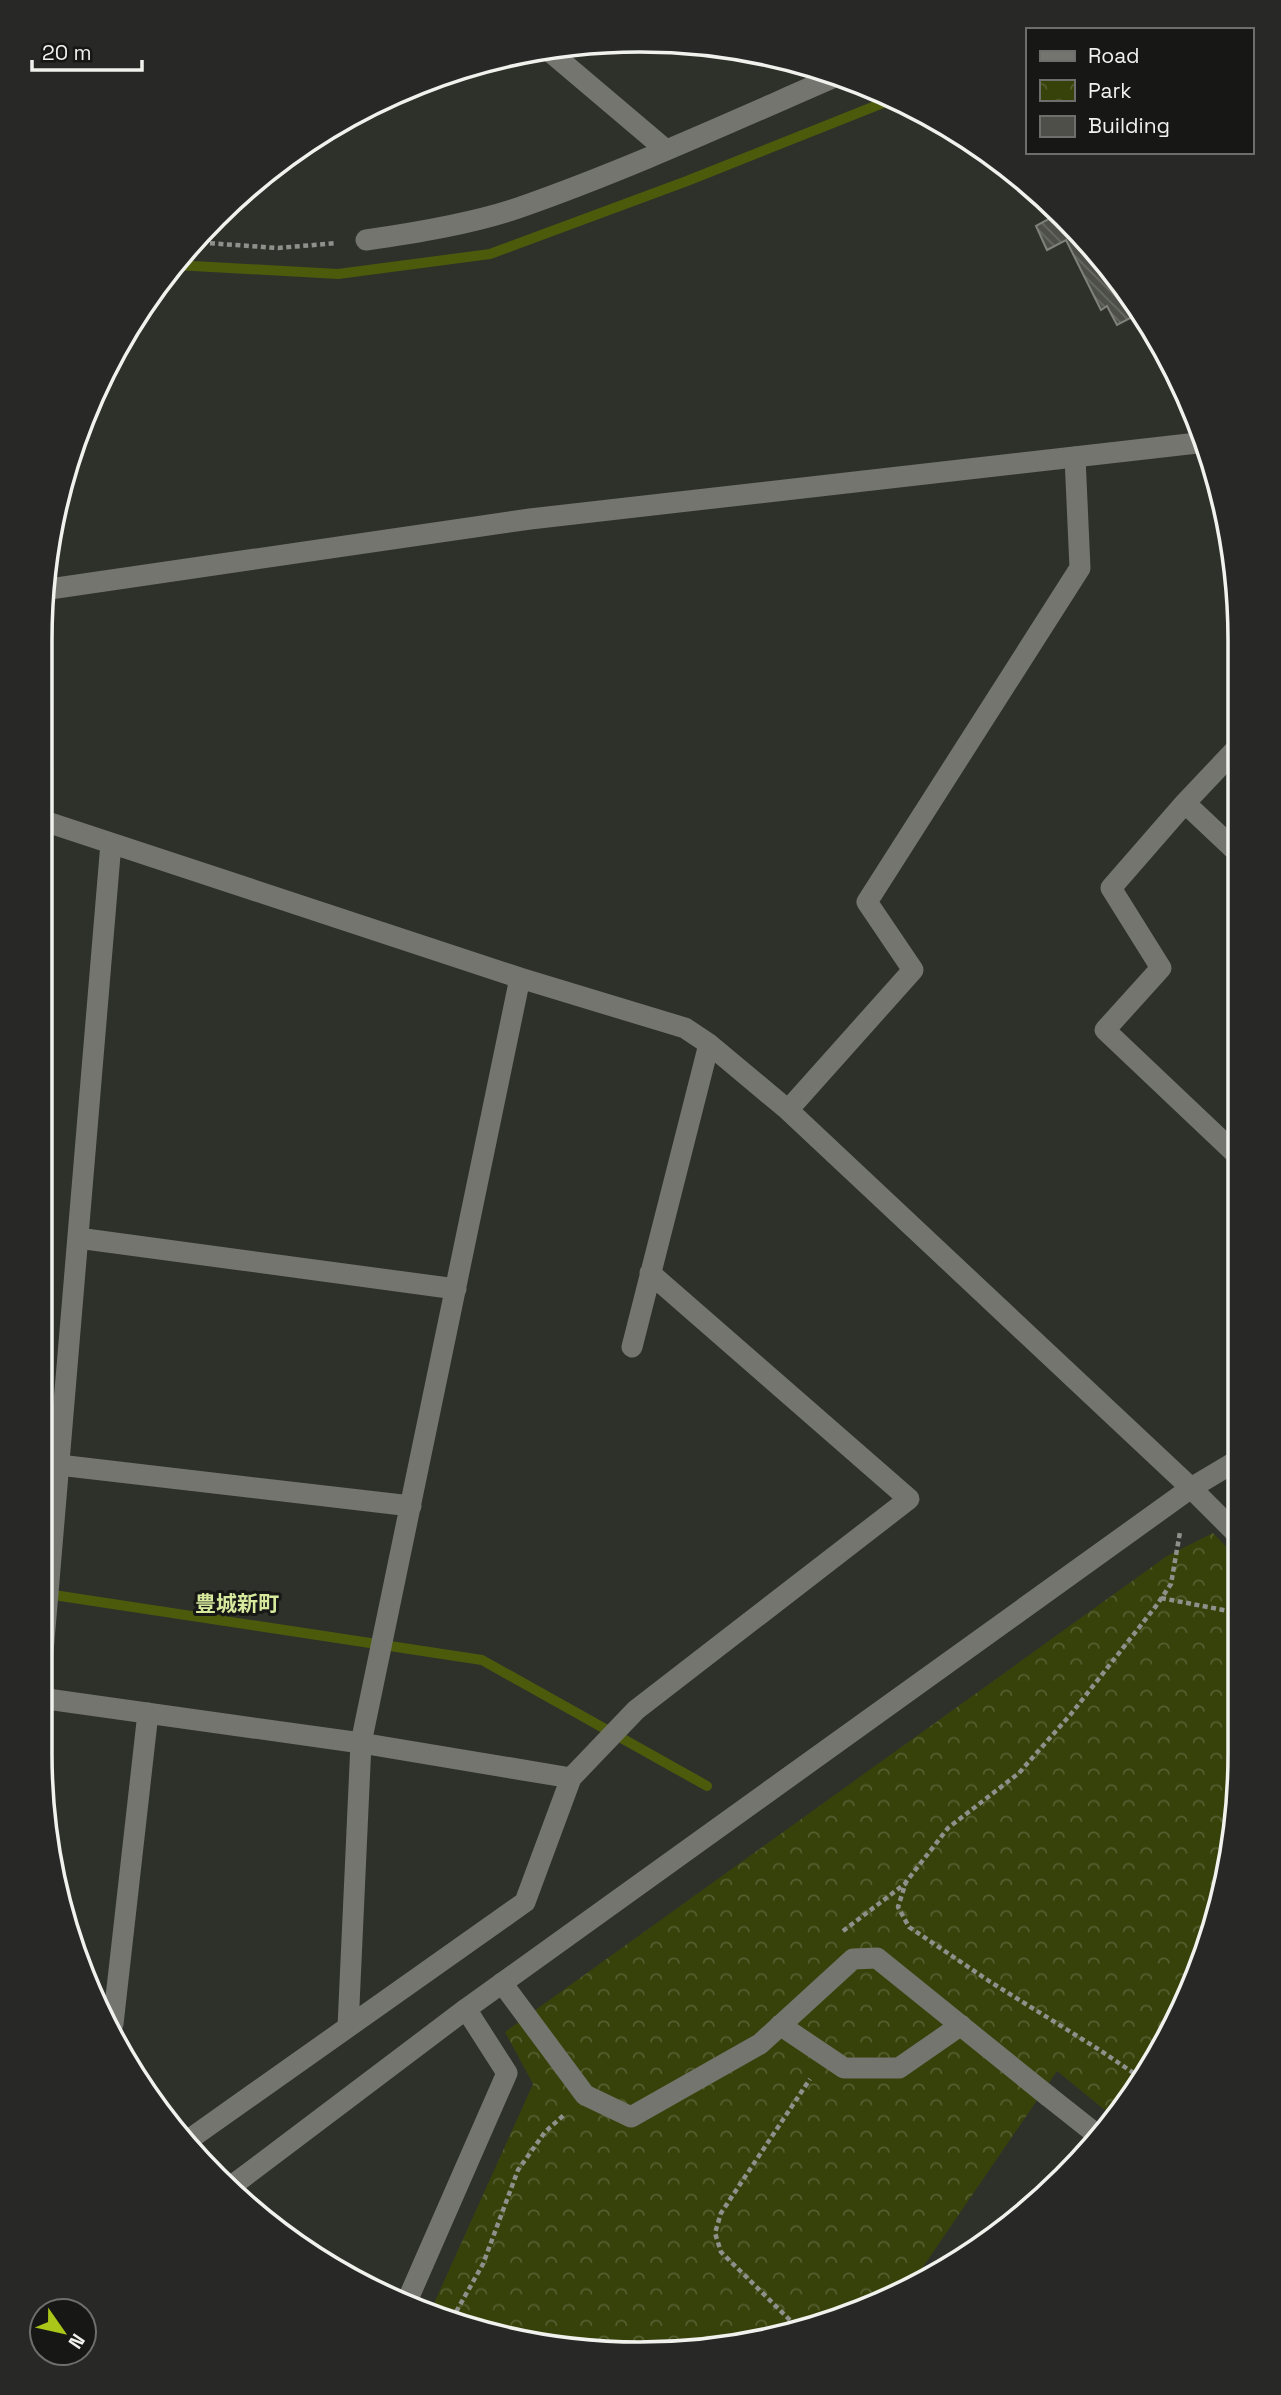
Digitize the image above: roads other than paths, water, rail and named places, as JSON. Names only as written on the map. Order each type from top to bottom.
[{"type":"street","points":[[558,59],[666,150]]},
{"type":"street","points":[[366,240],[411,234],[516,208],[666,150],[823,82]]},
{"type":"street","points":[[55,588],[530,519],[1194,443]]},
{"type":"street","points":[[788,1110],[913,970],[867,902],[1080,568],[1075,457]]},
{"type":"street","points":[[1228,758],[1111,888],[1161,968],[1105,1030],[1228,1147]]},
{"type":"street","points":[[1185,803],[1228,844]]},
{"type":"street","points":[[52,824],[520,978],[685,1028],[709,1044],[788,1110],[1228,1525]]},
{"type":"street","points":[[52,1547],[111,843]]},
{"type":"street","points":[[348,2028],[361,1743],[520,978]]},
{"type":"street","points":[[632,1347],[709,1044]]},
{"type":"street","points":[[78,1238],[456,1289]]},
{"type":"street","points":[[194,2136],[525,1902],[571,1777],[636,1710],[909,1499],[650,1273]]},
{"type":"street","points":[[59,1465],[411,1506]]},
{"type":"street","points":[[237,2182],[466,2009],[1191,1488],[1228,1466]]},
{"type":"street","points":[[52,1700],[361,1743],[571,1777]]},
{"type":"street","points":[[114,2017],[148,1713]]},
{"type":"street","points":[[502,1983],[585,2095],[631,2117],[760,2044],[853,1959],[877,1958],[1092,2131]]},
{"type":"street","points":[[410,2296],[507,2073],[466,2009]]},
{"type":"street","points":[[780,2025],[844,2068],[899,2068],[961,2025]]},
{"type":"waterway","points":[[188,266],[338,274],[490,254],[687,181],[881,104]]},
{"type":"waterway","points":[[52,1595],[482,1660],[707,1786]]},
{"type":"district","name":"豊城新町","points":[[237,1604]]}]
